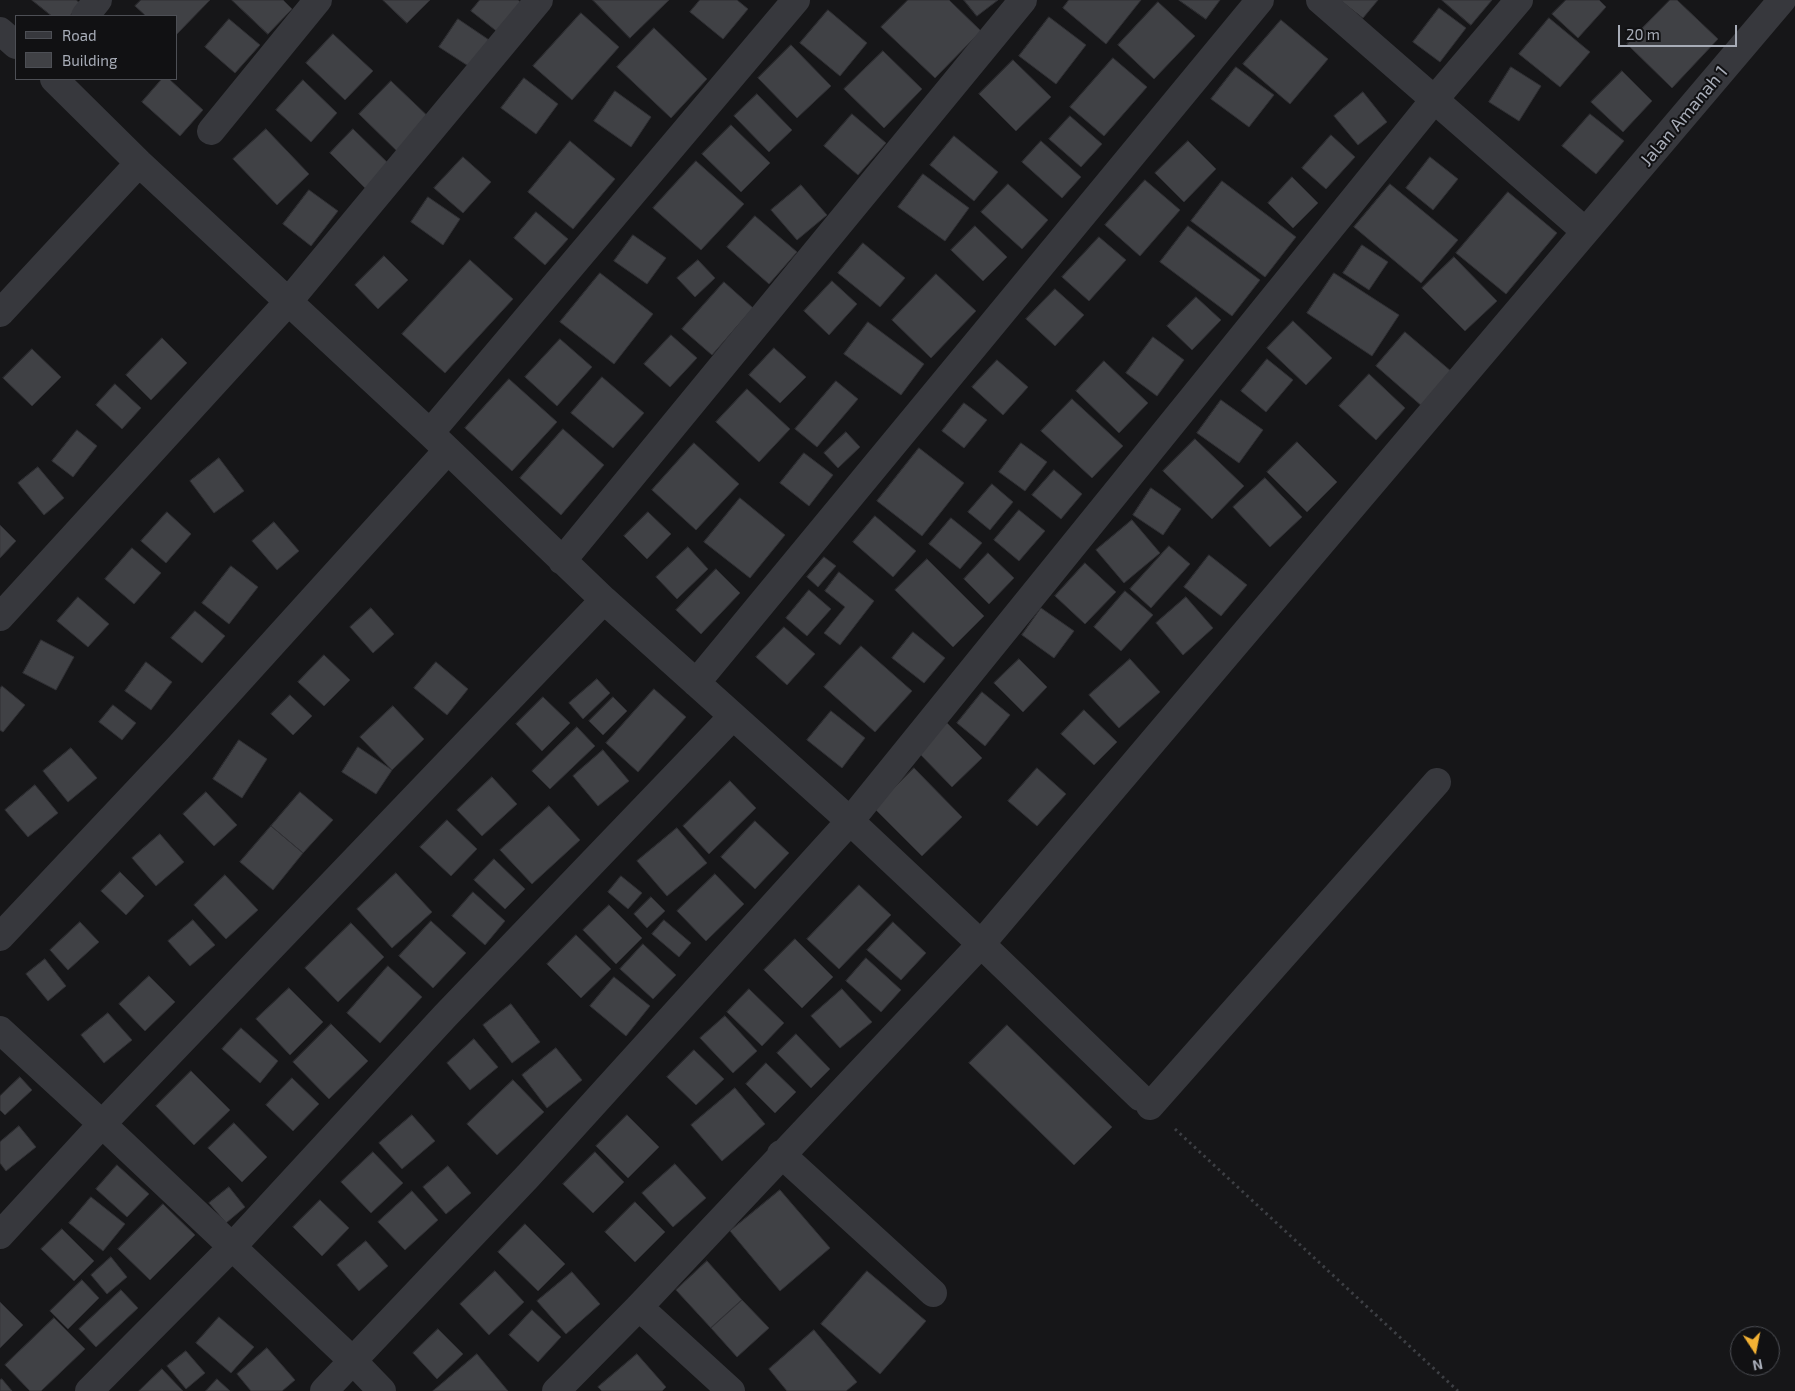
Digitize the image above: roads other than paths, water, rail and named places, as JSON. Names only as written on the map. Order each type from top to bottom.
[{"type":"street","points":[[86,15],[98,0]]},
{"type":"street","points":[[211,131],[318,0]]},
{"type":"street","points":[[0,617],[288,302],[539,0]]},
{"type":"street","points":[[0,938],[178,748],[439,442],[796,0]]},
{"type":"street","points":[[562,561],[1023,0]]},
{"type":"street","points":[[696,683],[1260,0]]},
{"type":"street","points":[[1320,0],[1585,231]]},
{"type":"street","points":[[324,1391],[528,1176],[850,821],[1434,100],[1519,0]]},
{"type":"street","name":"Jalan Amanah 1","points":[[556,1391],[638,1308],[981,944],[1782,0]]},
{"type":"street","points":[[0,31],[15,44]]},
{"type":"street","points":[[55,80],[139,162],[439,442],[562,561],[850,821],[1145,1101],[1437,782]]},
{"type":"street","points":[[0,313],[139,162]]},
{"type":"street","points":[[0,1235],[102,1124],[604,600]]},
{"type":"street","points":[[89,1391],[232,1247],[445,1016],[733,716]]},
{"type":"street","points":[[0,1030],[353,1361],[382,1391]]},
{"type":"street","points":[[782,1154],[932,1293]]},
{"type":"street","points":[[638,1308],[731,1391]]}]
